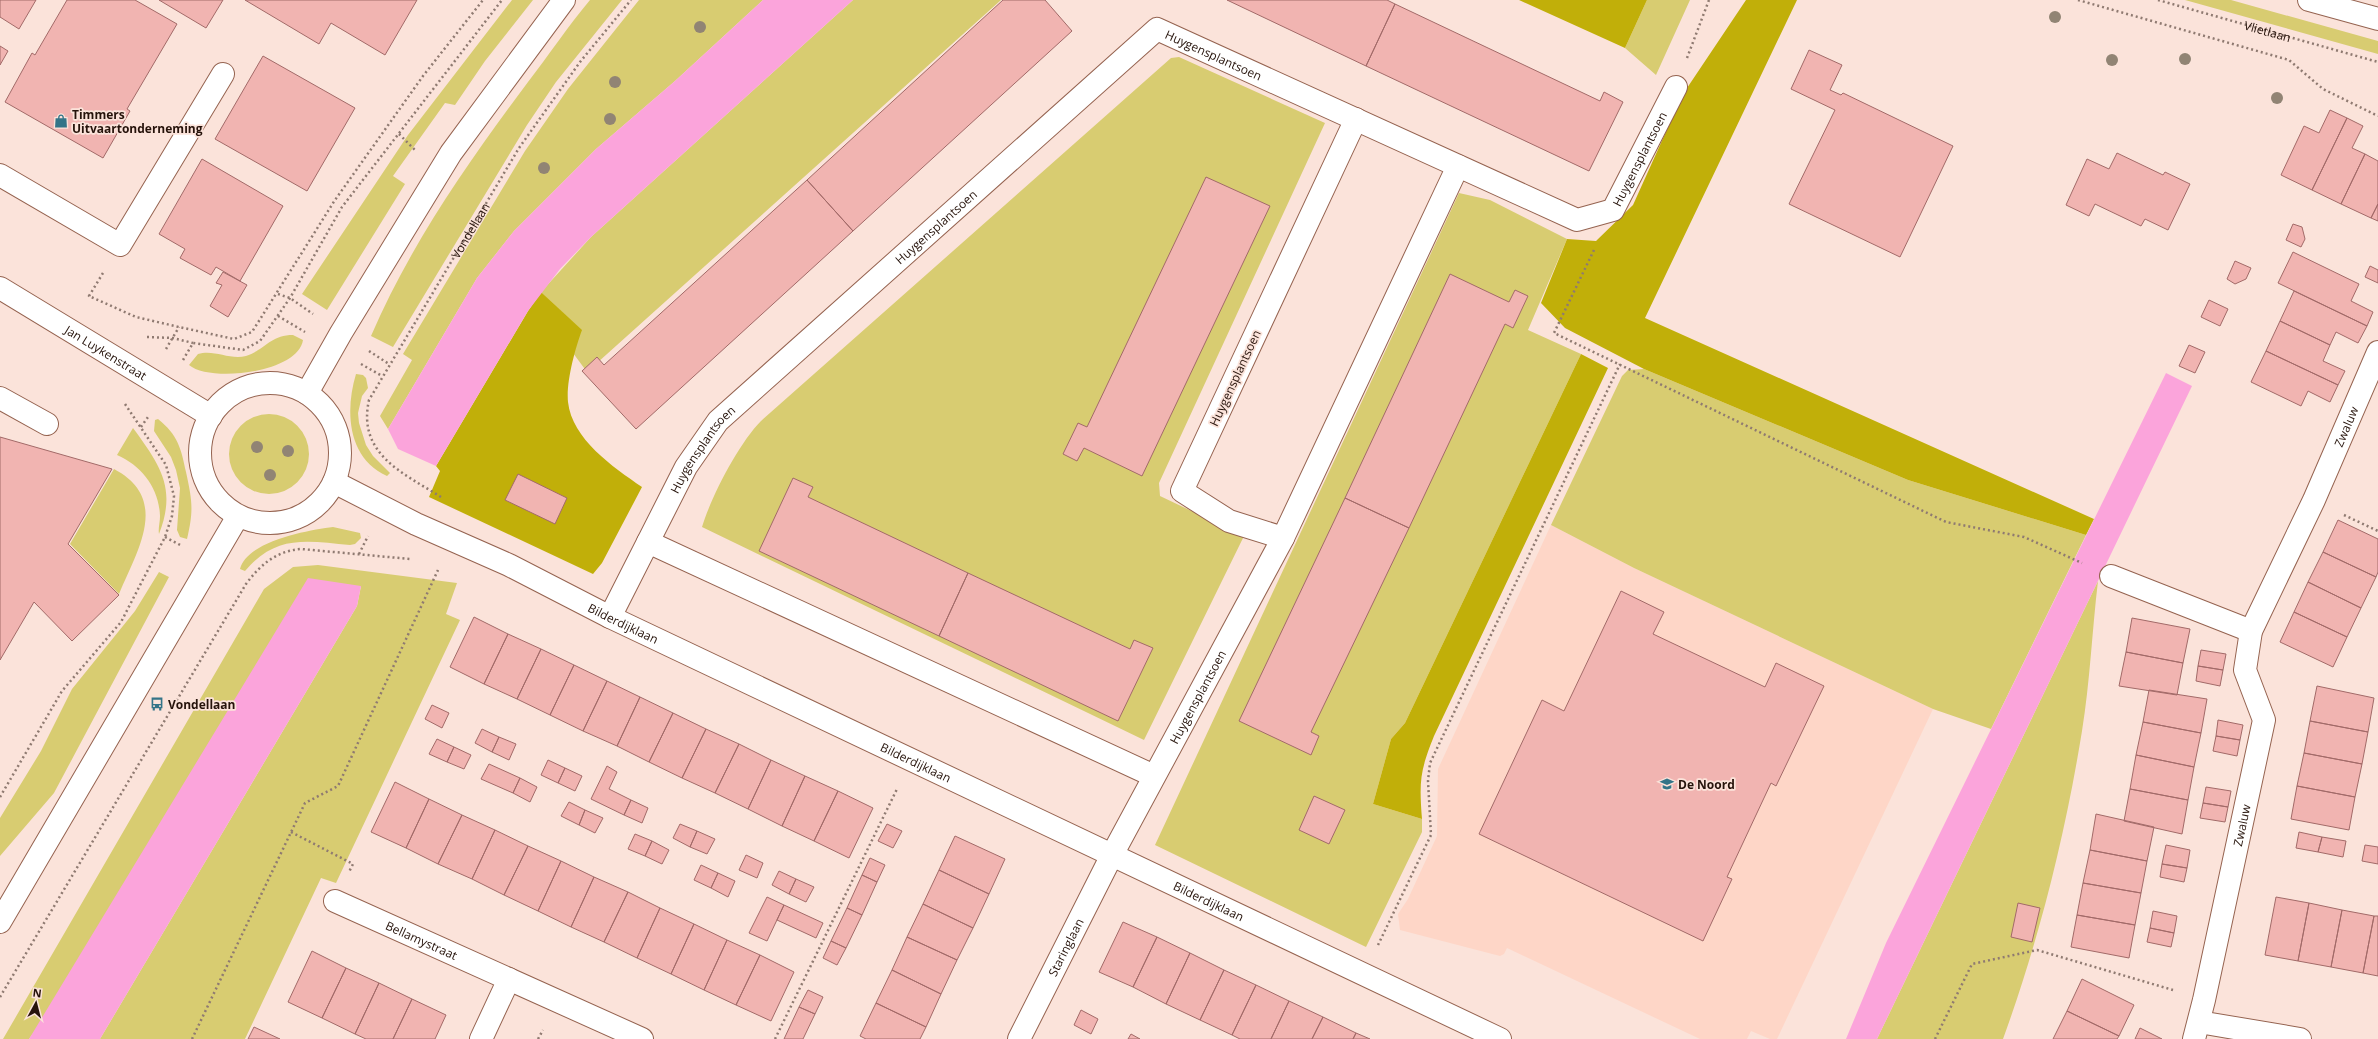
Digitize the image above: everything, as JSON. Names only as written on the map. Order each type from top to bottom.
[{"type":"street","points":[[307,393],[341,333],[451,153],[564,0]]},
{"type":"street","points":[[2309,0],[2378,19]]},
{"type":"street","name":"Huygensplantsoen","points":[[610,617],[686,467],[718,421],[1158,29],[1578,220],[1613,210],[1676,87]]},
{"type":"street","points":[[0,175],[120,245],[223,74]]},
{"type":"street","name":"Huygensplantsoen","points":[[1283,538],[1229,521],[1182,491],[1356,119]]},
{"type":"street","name":"Huygensplantsoen","points":[[1112,854],[1283,538],[1458,166]]},
{"type":"street","name":"Jan Luykenstraat","points":[[0,288],[212,416]]},
{"type":"street","name":"Zwaluw","points":[[2300,1039],[2197,1030],[2264,720],[2245,670],[2251,631],[2318,491],[2378,352]]},
{"type":"street","points":[[254,384],[281,384],[307,393],[326,411],[338,435],[340,461],[334,482],[319,504],[302,516],[281,523],[259,523],[238,516],[219,502],[205,483],[199,460],[201,436],[212,416],[229,395],[254,384]]},
{"type":"street","points":[[0,398],[47,424]]},
{"type":"street","name":"Bilderdijklaan","points":[[334,482],[416,524],[509,564],[610,617],[1500,1039]]},
{"type":"street","points":[[0,922],[238,516]]},
{"type":"street","points":[[648,542],[1154,776]]},
{"type":"street","points":[[2111,576],[2251,631]]},
{"type":"street","name":"Staringlaan","points":[[1019,1039],[1112,854]]},
{"type":"street","name":"Bellamystraat","points":[[335,901],[642,1039]]},
{"type":"street","points":[[481,1039],[509,979]]},
{"type":"path","points":[[120,245],[89,296],[136,317],[179,327],[234,339],[252,332],[278,294],[335,200],[423,76],[483,0]]},
{"type":"path","points":[[0,798],[62,691],[121,622],[165,537],[172,516],[174,496],[171,480],[166,465],[141,427],[193,344],[243,350],[260,341],[278,316],[342,207],[502,0]]},
{"type":"path","name":"Vondellaan","points":[[399,471],[388,464],[373,441],[367,425],[369,400],[519,148],[580,62],[631,0]]},
{"type":"path","points":[[1676,87],[1709,0]]},
{"type":"path","points":[[2078,0],[2289,60],[2323,90],[2378,116]]},
{"type":"path","name":"Vlietlaan","points":[[2158,0],[2378,62]]},
{"type":"path","points":[[399,134],[421,156]]},
{"type":"path","points":[[1613,210],[1554,333],[1946,522],[2024,537],[2111,576]]},
{"type":"path","points":[[1364,974],[1431,835],[1428,781],[1430,763],[1620,364]]},
{"type":"path","points":[[2318,491],[2378,531]]},
{"type":"path","points":[[0,998],[246,584],[258,568],[274,556],[288,550],[301,549],[412,559]]},
{"type":"path","points":[[192,1039],[305,804],[338,786],[442,562]]},
{"type":"path","points":[[774,1039],[912,760]]},
{"type":"path","points":[[291,832],[354,864],[335,901]]},
{"type":"path","points":[[1935,1039],[1972,964],[2037,950],[2204,1000]]},
{"type":"shaded area","points":[[512,0],[533,0],[485,61],[455,105],[445,103],[393,176],[405,184],[327,310],[302,294],[408,135]]},
{"type":"shaded area","points":[[590,0],[622,0],[556,82],[527,125],[393,347],[371,336],[404,269],[442,204],[484,142],[566,30]]},
{"type":"shaded area","points":[[639,0],[763,0],[675,81],[596,149],[514,231],[477,278],[388,429],[380,416],[412,360],[403,354],[525,151],[568,89]]},
{"type":"shaded area","points":[[763,0],[853,0],[591,237],[560,269],[528,311],[436,466],[398,449],[388,429],[477,278],[514,231],[596,149],[675,81]]},
{"type":"shaded area","points":[[853,0],[1001,0],[587,372],[573,353],[581,330],[541,292],[591,237]]},
{"type":"shaded area","points":[[1519,0],[1647,0],[1625,48]]},
{"type":"shaded area","points":[[1647,0],[1690,0],[1656,75],[1625,48]]},
{"type":"shaded area","points":[[1746,0],[1797,0],[1645,318],[2094,519],[2086,535],[1908,480],[1644,369],[1565,328],[1541,303],[1567,239],[1596,241],[1633,205],[1683,94]]},
{"type":"shaded area","points":[[2185,0],[2231,0],[2378,41],[2378,54]]},
{"type":"shaded area","points":[[1179,57],[1325,123],[1159,483],[1160,496],[1244,536],[1144,740],[702,527],[712,501],[735,456],[761,421],[1171,58]]},
{"type":"shaded area","points":[[1459,193],[1490,200],[1567,239],[1528,330],[1581,354],[1405,723],[1391,739],[1373,804],[1422,819],[1422,832],[1366,947],[1155,845]]},
{"type":"shaded area","points":[[541,292],[582,330],[568,385],[568,402],[571,415],[577,428],[596,451],[607,461],[642,487],[602,563],[593,574],[429,497],[440,471],[436,466],[528,311]]},
{"type":"shaded area","points":[[293,335],[303,340],[298,351],[286,360],[270,367],[252,372],[233,374],[200,370],[189,365],[198,354],[210,353],[234,357],[246,356],[279,337]]},
{"type":"shaded area","points":[[1581,354],[1608,368],[1434,736],[1423,768],[1421,785],[1422,819],[1373,804],[1391,739],[1405,723]]},
{"type":"shaded area","points":[[1644,369],[1908,480],[2086,535],[1991,729],[1933,709],[1634,568],[1551,525],[1622,376],[1628,370]]},
{"type":"shaded area","points":[[2166,373],[2192,386],[1877,1039],[1846,1039],[1886,943]]},
{"type":"shaded area","points":[[356,374],[363,375],[366,378],[368,388],[362,396],[358,413],[359,423],[366,445],[373,456],[390,473],[387,476],[374,468],[364,458],[352,432],[350,417]]},
{"type":"shaded area","points":[[269,414],[284,417],[297,426],[306,439],[309,454],[306,469],[297,482],[284,491],[269,494],[254,491],[241,482],[232,469],[229,454],[232,439],[241,426],[254,417]]},
{"type":"shaded area","points":[[158,419],[165,425],[178,442],[184,463],[190,490],[191,505],[191,520],[187,539],[180,537],[177,530],[180,488],[171,457],[154,431],[155,420]]},
{"type":"shaded area","points":[[133,428],[158,466],[166,490],[164,518],[159,534],[159,506],[153,487],[148,479],[134,465],[117,455]]},
{"type":"shaded area","points":[[114,469],[131,481],[141,495],[145,510],[145,527],[134,561],[119,594],[70,544]]},
{"type":"shaded area","name":"De Noord","points":[[1551,525],[1634,568],[1933,709],[1777,1039],[1770,1039],[1751,1031],[1747,1039],[1700,1039],[1507,948],[1504,954],[1500,956],[1400,930],[1398,914],[1408,899],[1437,836],[1438,769]]},
{"type":"shaded area","points":[[333,527],[360,533],[361,538],[355,544],[350,545],[306,542],[281,545],[268,551],[245,571],[240,569],[245,559],[254,551],[266,544],[295,534]]},
{"type":"shaded area","points":[[318,565],[457,583],[446,614],[460,620],[336,883],[321,878],[245,1039],[100,1039],[357,606],[361,586],[29,1039],[3,1039],[264,589],[293,567]]},
{"type":"shaded area","points":[[159,572],[169,577],[54,793],[0,856],[0,818],[41,751],[72,689],[135,611]]},
{"type":"shaded area","points":[[308,578],[361,586],[357,606],[100,1039],[29,1039]]},
{"type":"shaded area","points":[[2098,581],[2085,713],[2068,810],[2050,887],[2039,926],[2003,1039],[1877,1039]]},
{"type":"building","points":[[0,0],[36,0],[19,29],[0,17]]},
{"type":"building","points":[[67,0],[135,0],[177,24],[127,109],[130,111],[103,158],[5,102],[32,53],[35,55]]},
{"type":"building","points":[[159,0],[223,0],[206,28]]},
{"type":"building","points":[[245,0],[417,0],[385,55],[331,23],[319,44]]},
{"type":"building","points":[[1003,0],[1045,0],[1072,31],[853,231],[807,180]]},
{"type":"building","points":[[1227,0],[1387,0],[1395,4],[1366,66]]},
{"type":"building","points":[[1395,4],[1600,101],[1604,92],[1623,102],[1589,171],[1366,66]]},
{"type":"building","points":[[0,46],[8,51],[0,65]]},
{"type":"building","points":[[1809,50],[1842,65],[1830,90],[1841,95],[1843,93],[1953,146],[1900,257],[1789,204],[1835,110],[1791,89]]},
{"type":"building","points":[[263,56],[355,108],[307,191],[215,139]]},
{"type":"building","points":[[2330,110],[2347,118],[2312,190],[2281,175],[2304,126],[2319,133]]},
{"type":"building","points":[[2347,118],[2363,126],[2352,148],[2365,154],[2341,204],[2312,190]]},
{"type":"building","points":[[2117,153],[2163,175],[2165,172],[2190,184],[2168,230],[2145,219],[2141,226],[2095,204],[2089,216],[2066,205],[2087,159],[2109,169]]},
{"type":"building","points":[[2365,154],[2378,161],[2378,204],[2371,218],[2341,204]]},
{"type":"building","points":[[202,159],[283,206],[240,281],[216,267],[211,275],[180,258],[185,249],[159,234]]},
{"type":"building","points":[[1206,177],[1270,206],[1142,476],[1084,448],[1077,461],[1063,454],[1078,423],[1087,427]]},
{"type":"building","points":[[807,180],[853,231],[636,429],[582,371],[597,357],[604,365]]},
{"type":"building","points":[[2378,204],[2378,221],[2371,218]]},
{"type":"building","points":[[2293,224],[2302,227],[2305,239],[2301,247],[2286,240]]},
{"type":"building","points":[[2293,252],[2359,284],[2351,301],[2373,312],[2367,326],[2278,283]]},
{"type":"building","points":[[2235,261],[2251,268],[2246,279],[2235,284],[2227,279]]},
{"type":"building","points":[[2370,266],[2378,270],[2378,283],[2365,277]]},
{"type":"building","points":[[223,272],[247,285],[228,317],[210,306],[222,285],[216,283]]},
{"type":"building","points":[[1450,274],[1509,302],[1515,290],[1528,296],[1513,328],[1505,324],[1409,528],[1345,498]]},
{"type":"building","points":[[2294,291],[2367,326],[2358,343],[2336,332],[2330,345],[2280,321]]},
{"type":"building","points":[[2209,300],[2228,309],[2220,326],[2201,317]]},
{"type":"building","points":[[2280,321],[2330,345],[2323,361],[2345,371],[2338,385],[2266,351]]},
{"type":"building","points":[[2189,345],[2205,352],[2195,373],[2179,366]]},
{"type":"building","points":[[2266,351],[2338,385],[2330,402],[2308,391],[2301,406],[2251,382]]},
{"type":"building","points":[[0,437],[112,469],[68,544],[119,595],[72,641],[34,602],[0,660]]},
{"type":"building","points":[[518,474],[567,498],[555,524],[505,500]]},
{"type":"building","points":[[793,478],[813,487],[808,497],[968,573],[939,636],[759,551]]},
{"type":"building","points":[[1345,498],[1409,528],[1311,732],[1319,736],[1311,755],[1239,721]]},
{"type":"building","points":[[2338,520],[2378,539],[2378,572],[2376,577],[2323,552]]},
{"type":"building","points":[[2323,552],[2376,577],[2361,608],[2308,582]]},
{"type":"building","points":[[968,573],[1130,649],[1134,640],[1153,648],[1118,721],[939,636]]},
{"type":"building","points":[[2308,582],[2361,608],[2347,637],[2294,612]]},
{"type":"building","points":[[1621,591],[1664,612],[1653,634],[1765,687],[1776,663],[1824,686],[1776,786],[1771,783],[1727,877],[1732,879],[1703,941],[1479,834],[1542,700],[1564,711]]},
{"type":"building","points":[[2294,612],[2347,637],[2333,667],[2280,642]]},
{"type":"building","points":[[474,617],[508,634],[484,684],[450,667]]},
{"type":"building","points":[[2132,618],[2190,629],[2183,663],[2126,652]]},
{"type":"building","points":[[508,634],[541,649],[517,699],[484,684]]},
{"type":"building","points":[[541,649],[574,665],[550,715],[517,699]]},
{"type":"building","points":[[2201,650],[2226,654],[2223,670],[2198,666]]},
{"type":"building","points":[[2126,652],[2183,663],[2177,695],[2119,686]]},
{"type":"building","points":[[574,665],[607,681],[583,731],[550,715]]},
{"type":"building","points":[[2198,666],[2223,670],[2220,686],[2196,681]]},
{"type":"building","points":[[607,681],[640,697],[617,746],[583,731]]},
{"type":"building","points":[[2317,686],[2374,698],[2368,732],[2310,721]]},
{"type":"building","points":[[2149,690],[2207,699],[2201,733],[2143,722]]},
{"type":"building","points":[[640,697],[673,713],[649,762],[617,746]]},
{"type":"building","points":[[432,705],[449,713],[442,728],[425,719]]},
{"type":"building","points":[[673,713],[706,729],[682,778],[649,762]]},
{"type":"building","points":[[2218,720],[2243,725],[2240,740],[2216,736]]},
{"type":"building","points":[[2310,721],[2368,732],[2362,764],[2304,753]]},
{"type":"building","points":[[2143,722],[2201,733],[2194,767],[2136,755]]},
{"type":"building","points":[[482,729],[499,737],[492,752],[475,743]]},
{"type":"building","points":[[706,729],[739,744],[715,793],[682,778]]},
{"type":"building","points":[[2216,736],[2240,740],[2237,756],[2213,751]]},
{"type":"building","points":[[499,737],[516,744],[509,760],[492,752]]},
{"type":"building","points":[[437,739],[454,747],[447,762],[429,754]]},
{"type":"building","points":[[739,744],[771,760],[748,809],[715,793]]},
{"type":"building","points":[[454,747],[471,755],[464,769],[447,762]]},
{"type":"building","points":[[2304,753],[2362,764],[2355,797],[2297,786]]},
{"type":"building","points":[[2136,755],[2194,767],[2188,800],[2130,789]]},
{"type":"building","points":[[548,760],[565,768],[558,783],[541,775]]},
{"type":"building","points":[[771,760],[805,776],[782,826],[748,809]]},
{"type":"building","points":[[489,764],[520,778],[513,793],[481,779]]},
{"type":"building","points":[[607,766],[617,772],[609,789],[631,800],[624,815],[591,799]]},
{"type":"building","points":[[565,768],[582,776],[575,791],[558,783]]},
{"type":"building","points":[[805,776],[838,791],[814,841],[782,826]]},
{"type":"building","points":[[520,778],[537,787],[530,802],[513,793]]},
{"type":"building","points":[[395,782],[429,799],[406,848],[371,832]]},
{"type":"building","points":[[2297,786],[2355,797],[2349,830],[2291,819]]},
{"type":"building","points":[[2206,787],[2231,791],[2228,807],[2203,803]]},
{"type":"building","points":[[2130,789],[2188,800],[2182,834],[2124,821]]},
{"type":"building","points":[[838,791],[873,808],[849,858],[814,841]]},
{"type":"building","points":[[1314,796],[1345,810],[1329,844],[1299,830]]},
{"type":"building","points":[[429,799],[462,815],[438,864],[406,848]]},
{"type":"building","points":[[631,800],[648,808],[642,823],[624,815]]},
{"type":"building","points":[[569,802],[585,810],[579,825],[561,816]]},
{"type":"building","points":[[2203,803],[2228,807],[2225,822],[2200,818]]},
{"type":"building","points":[[585,810],[603,818],[595,833],[579,825]]},
{"type":"building","points":[[2096,814],[2154,827],[2147,861],[2090,850]]},
{"type":"building","points":[[462,815],[495,830],[472,879],[438,864]]},
{"type":"building","points":[[680,824],[697,831],[690,847],[673,838]]},
{"type":"building","points":[[887,824],[902,831],[893,848],[878,841]]},
{"type":"building","points":[[495,830],[528,846],[504,895],[472,879]]},
{"type":"building","points":[[697,831],[715,839],[707,854],[690,847]]},
{"type":"building","points":[[2299,832],[2322,837],[2318,852],[2296,848]]},
{"type":"building","points":[[635,834],[652,841],[645,856],[628,849]]},
{"type":"building","points":[[955,836],[1005,859],[989,894],[939,870]]},
{"type":"building","points":[[2322,837],[2346,841],[2343,857],[2318,852]]},
{"type":"building","points":[[652,841],[669,850],[662,864],[645,856]]},
{"type":"building","points":[[2166,845],[2190,850],[2187,868],[2162,864]]},
{"type":"building","points":[[2365,845],[2378,847],[2378,864],[2362,861]]},
{"type":"building","points":[[528,846],[561,861],[538,911],[504,895]]},
{"type":"building","points":[[2090,850],[2147,861],[2141,893],[2083,883]]},
{"type":"building","points":[[746,855],[763,863],[757,878],[739,870]]},
{"type":"building","points":[[870,858],[885,865],[877,882],[862,875]]},
{"type":"building","points":[[561,861],[594,877],[571,927],[538,911]]},
{"type":"building","points":[[2162,864],[2187,868],[2184,882],[2160,877]]},
{"type":"building","points":[[701,865],[718,873],[711,888],[694,880]]},
{"type":"building","points":[[939,870],[989,894],[973,928],[923,904]]},
{"type":"building","points":[[779,871],[796,879],[789,894],[772,885]]},
{"type":"building","points":[[718,873],[735,881],[728,897],[711,888]]},
{"type":"building","points":[[862,875],[877,882],[862,915],[847,908]]},
{"type":"building","points":[[594,877],[628,892],[604,942],[571,927]]},
{"type":"building","points":[[796,879],[814,887],[806,902],[789,894]]},
{"type":"building","points":[[2083,883],[2141,893],[2135,925],[2077,915]]},
{"type":"building","points":[[628,892],[660,908],[637,958],[604,942]]},
{"type":"building","points":[[767,897],[784,905],[767,941],[749,933]]},
{"type":"building","points":[[2276,897],[2309,903],[2298,961],[2265,955]]},
{"type":"building","points":[[2018,903],[2040,908],[2032,942],[2011,937]]},
{"type":"building","points":[[2309,903],[2342,910],[2331,967],[2298,961]]},
{"type":"building","points":[[923,904],[973,928],[957,960],[907,937]]},
{"type":"building","points":[[784,905],[823,923],[816,938],[777,920]]},
{"type":"building","points":[[660,908],[694,924],[671,974],[637,958]]},
{"type":"building","points":[[847,908],[862,915],[846,948],[831,941]]},
{"type":"building","points":[[2342,910],[2374,916],[2363,973],[2331,967]]},
{"type":"building","points":[[2153,911],[2177,916],[2174,933],[2150,928]]},
{"type":"building","points":[[2077,915],[2135,925],[2129,958],[2071,947]]},
{"type":"building","points":[[2374,916],[2378,916],[2378,976],[2363,973]]},
{"type":"building","points":[[1123,922],[1157,937],[1133,987],[1099,972]]},
{"type":"building","points":[[694,924],[727,940],[704,990],[671,974]]},
{"type":"building","points":[[2150,928],[2174,933],[2171,947],[2147,942]]},
{"type":"building","points":[[907,937],[957,960],[941,994],[892,970]]},
{"type":"building","points":[[1157,937],[1190,953],[1166,1004],[1133,987]]},
{"type":"building","points":[[727,940],[760,955],[736,1005],[704,990]]},
{"type":"building","points":[[831,941],[846,948],[837,965],[823,958]]},
{"type":"building","points":[[312,951],[346,968],[322,1018],[288,1002]]},
{"type":"building","points":[[1190,953],[1224,970],[1200,1020],[1166,1004]]},
{"type":"building","points":[[760,955],[794,972],[771,1021],[736,1005]]},
{"type":"building","points":[[346,968],[379,983],[355,1034],[322,1018]]},
{"type":"building","points":[[892,970],[941,994],[926,1027],[876,1003]]},
{"type":"building","points":[[1224,970],[1256,985],[1232,1035],[1200,1020]]},
{"type":"building","points":[[2082,979],[2134,1005],[2119,1036],[2067,1011]]},
{"type":"building","points":[[379,983],[412,999],[393,1039],[366,1039],[355,1034]]},
{"type":"building","points":[[1256,985],[1289,1001],[1271,1039],[1240,1039],[1232,1035]]},
{"type":"building","points":[[808,990],[823,997],[815,1014],[799,1007]]},
{"type":"building","points":[[412,999],[446,1015],[435,1039],[393,1039]]},
{"type":"building","points":[[1289,1001],[1323,1017],[1312,1039],[1271,1039]]},
{"type":"building","points":[[876,1003],[926,1027],[920,1039],[866,1039],[860,1036]]},
{"type":"building","points":[[799,1007],[815,1014],[803,1039],[784,1039]]},
{"type":"building","points":[[1081,1010],[1098,1019],[1091,1034],[1074,1025]]},
{"type":"building","points":[[2067,1011],[2119,1036],[2117,1039],[2053,1039]]},
{"type":"building","points":[[1323,1017],[1356,1033],[1353,1039],[1312,1039]]},
{"type":"building","points":[[254,1027],[280,1039],[248,1039]]},
{"type":"building","points":[[2140,1028],[2162,1039],[2135,1039]]},
{"type":"building","points":[[1356,1033],[1370,1039],[1353,1039]]},
{"type":"building","points":[[1131,1034],[1140,1039],[1128,1039]]},
{"type":"place","name":"Timmers Uitvaartonderneming","points":[[61,121]]},
{"type":"place","name":"Vondellaan","points":[[157,704]]},
{"type":"place","name":"De Noord","points":[[1667,784]]}]
